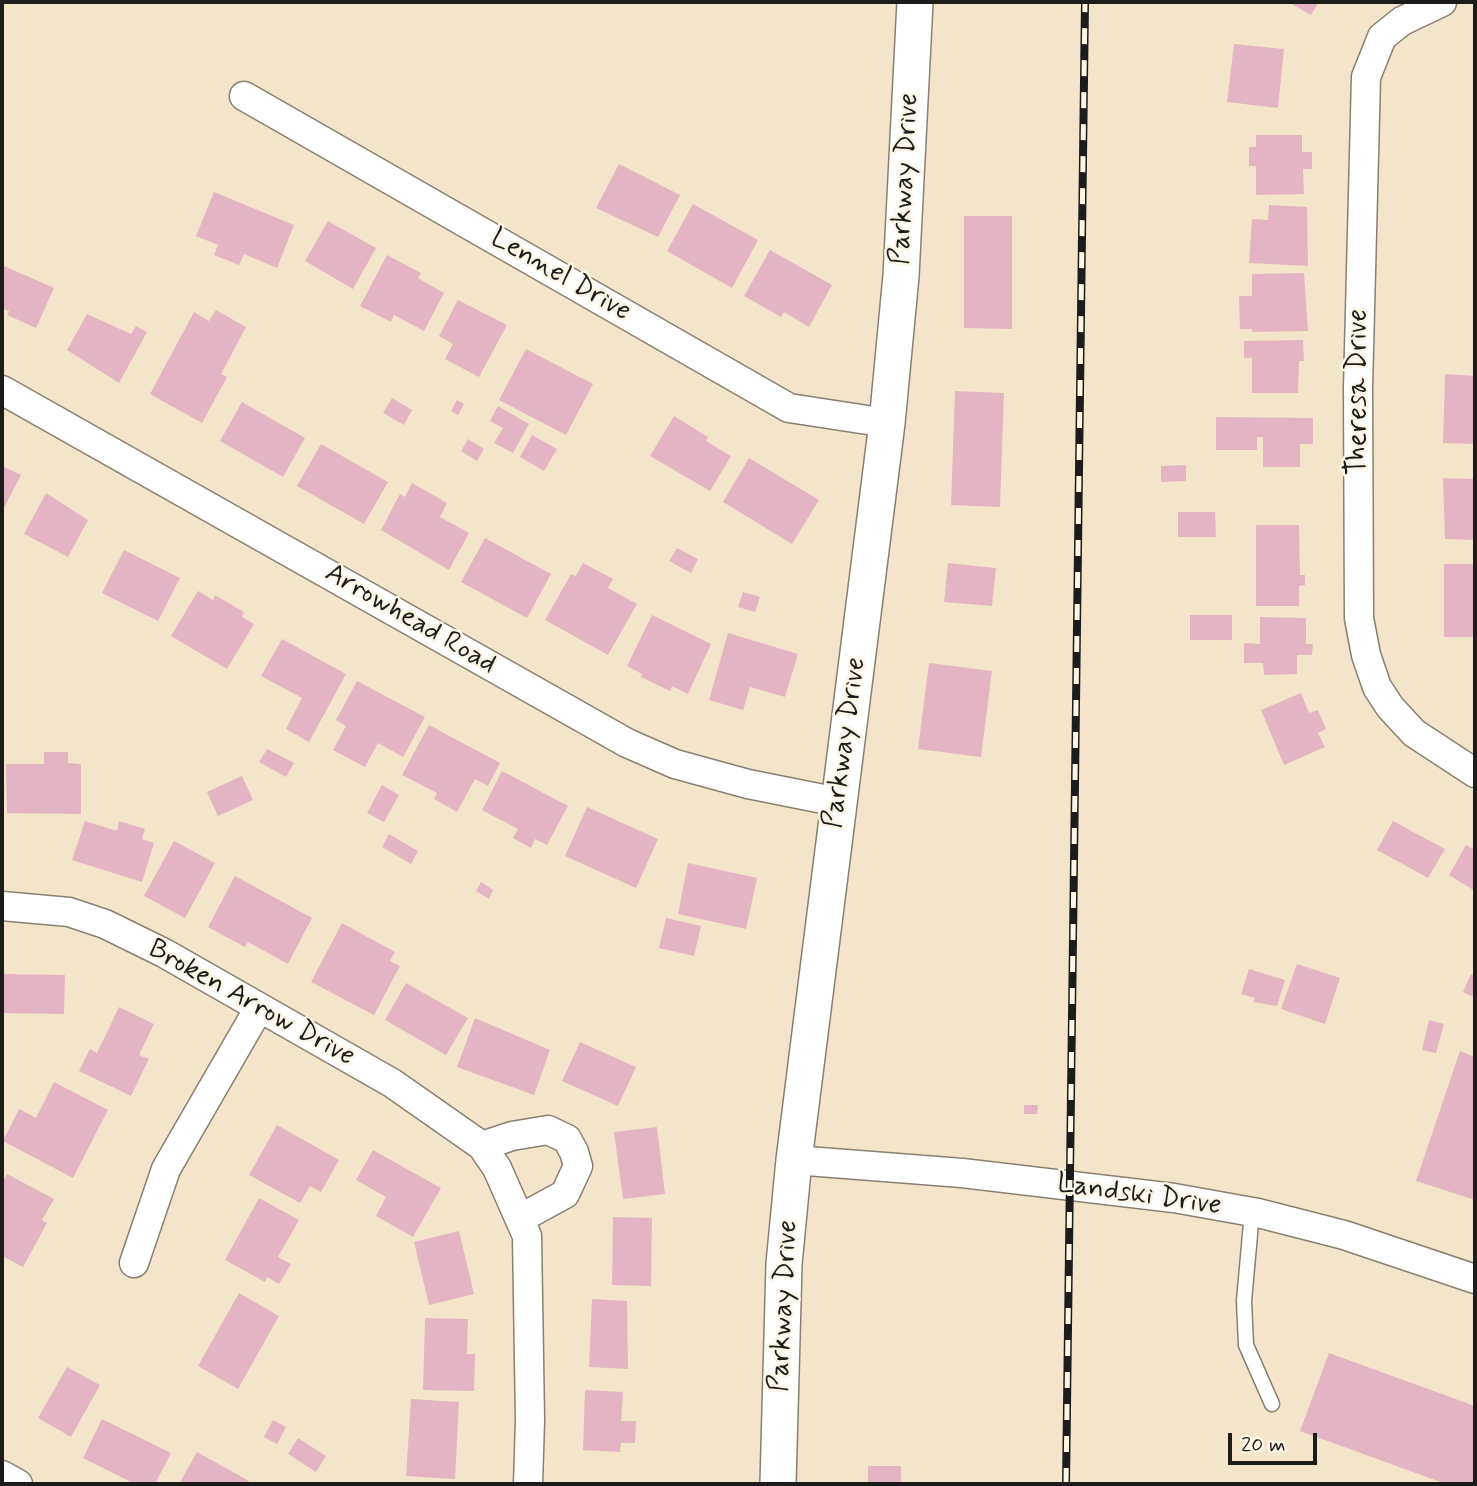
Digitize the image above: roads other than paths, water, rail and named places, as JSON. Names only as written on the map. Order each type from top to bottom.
[{"type":"street","name":"Parkway Drive","points":[[778,1484],[784,1264],[794,1160],[887,423],[901,276],[915,2]]},
{"type":"street","name":"Theresa Drive","points":[[1442,2],[1402,21],[1382,37],[1366,77],[1358,387],[1359,618],[1366,655],[1377,687],[1390,707],[1414,733],[1475,773]]},
{"type":"street","name":"Lennel Drive","points":[[244,96],[789,408],[887,423]]},
{"type":"street","name":"Arrowhead Road","points":[[2,390],[627,743],[675,764],[736,781],[838,802]]},
{"type":"street","name":"Broken Arrow Drive","points":[[2,906],[18,905],[69,912],[106,924],[164,953],[392,1083],[482,1146],[497,1168],[527,1236],[527,1484]]},
{"type":"street","points":[[134,1263],[166,1169],[259,1008]]},
{"type":"street","points":[[482,1146],[512,1136],[548,1130],[567,1139],[574,1152],[578,1166],[565,1194],[520,1218]]},
{"type":"street","name":"Landski Drive","points":[[794,1160],[1056,1184],[1174,1198],[1252,1212],[1344,1235],[1475,1279]]},
{"type":"street","points":[[2,1475],[18,1484]]},
{"type":"lane","points":[[1252,1212],[1244,1301],[1245,1345],[1272,1404]]},
{"type":"railway","points":[[1066,1484],[1085,2]]}]
